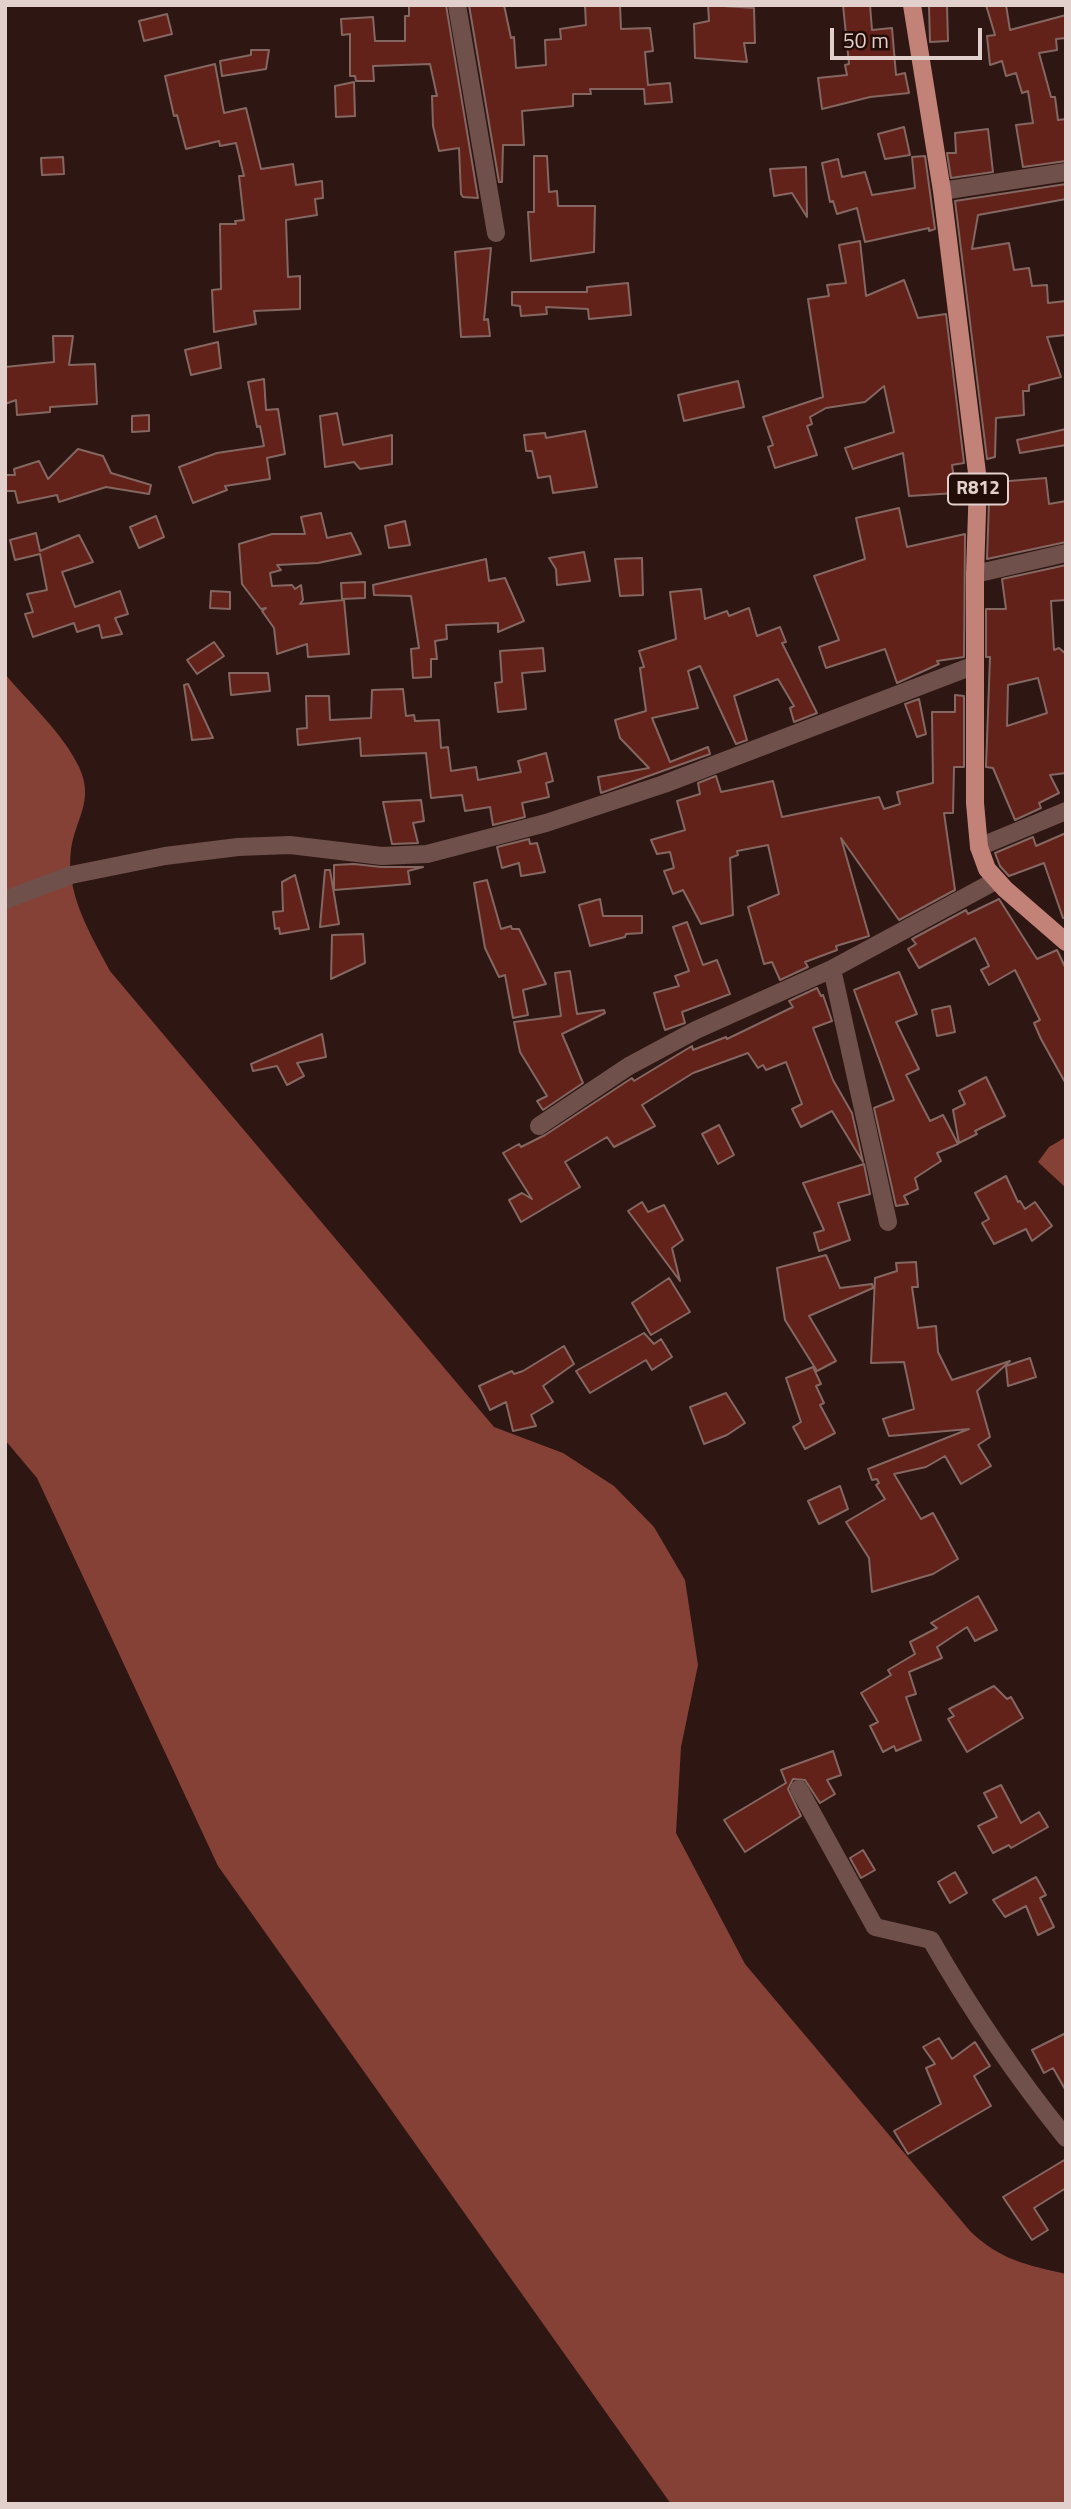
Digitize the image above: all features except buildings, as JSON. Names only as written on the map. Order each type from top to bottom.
[{"type":"main road","name":"R812","points":[[912,5],[942,191],[978,481],[975,574],[975,803],[979,847],[987,869],[997,880],[1066,942]]},
{"type":"street","points":[[457,5],[496,233]]},
{"type":"street","points":[[942,191],[1066,172]]},
{"type":"street","points":[[975,574],[1066,553]]},
{"type":"street","points":[[5,900],[71,875],[165,856],[238,847],[290,845],[382,856],[427,854],[545,824],[664,784],[975,665]]},
{"type":"street","points":[[979,847],[1066,811]]},
{"type":"street","points":[[539,1126],[629,1066],[696,1030],[832,969],[997,880]]},
{"type":"street","points":[[832,969],[888,1222]]},
{"type":"street","points":[[799,1789],[875,1927],[931,1940],[963,1995],[1019,2080],[1066,2138]]},
{"type":"shaded area","points":[[5,674],[64,742],[79,767],[85,800],[71,850],[72,882],[81,913],[110,971],[494,1427],[563,1453],[614,1486],[654,1527],[685,1580],[698,1665],[681,1747],[676,1833],[745,1964],[970,2231],[1003,2255],[1066,2274],[1066,2504],[671,2504],[218,1866],[37,1478],[5,1440]]},
{"type":"shaded area","points":[[1066,1137],[1066,1188],[1038,1162],[1049,1147]]}]
